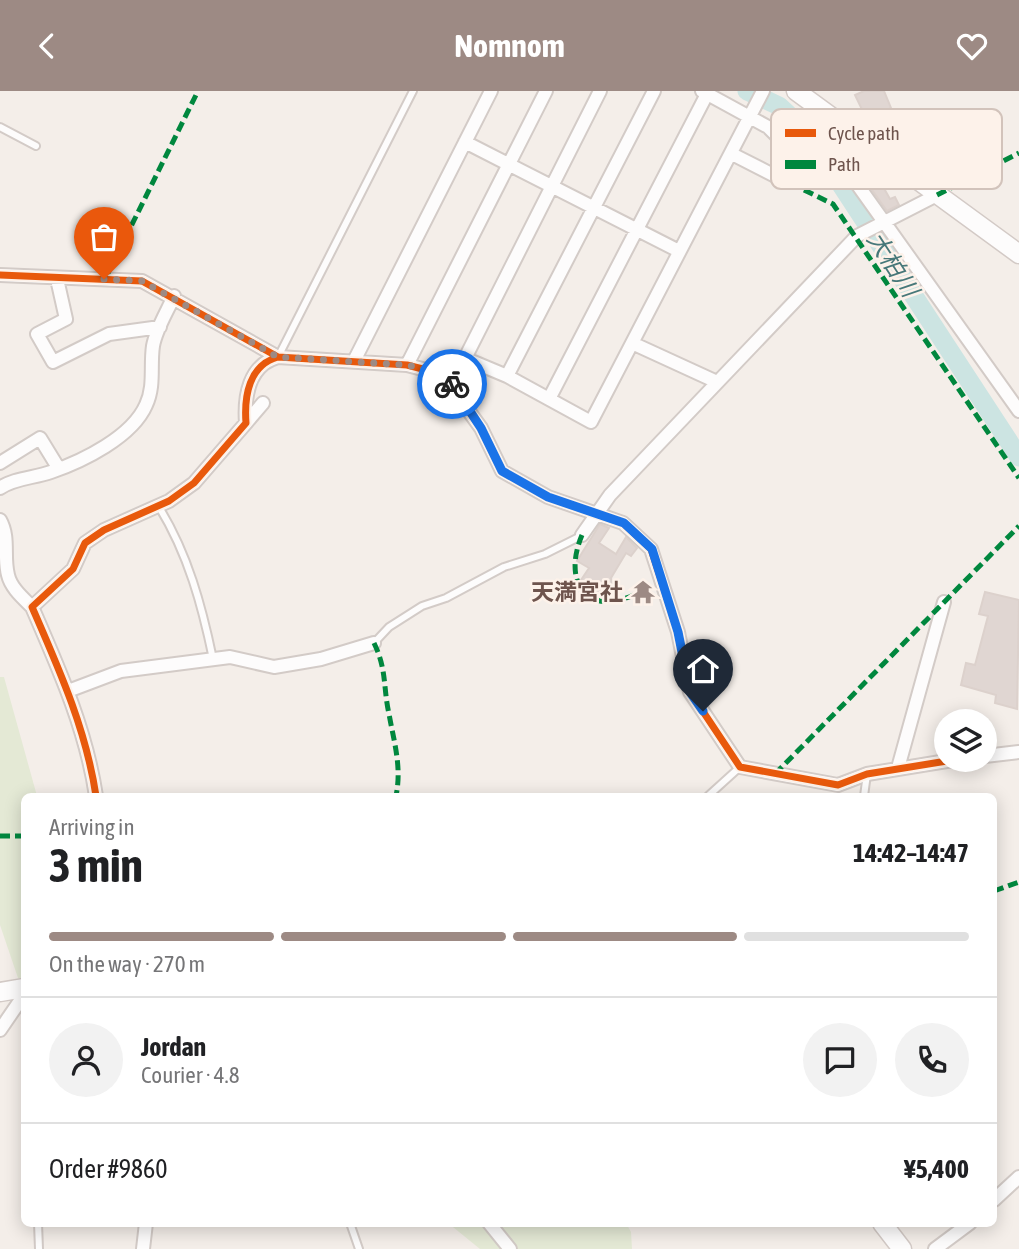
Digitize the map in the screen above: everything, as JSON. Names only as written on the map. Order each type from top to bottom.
[{"type":"street","points":[[354,361],[491,91]]},
{"type":"street","points":[[407,365],[547,91]]},
{"type":"street","points":[[452,384],[600,91]]},
{"type":"street","points":[[507,376],[654,91]]},
{"type":"street","points":[[464,358],[507,376],[591,422],[763,91]]},
{"type":"street","points":[[796,91],[820,109]]},
{"type":"street","points":[[549,399],[704,92],[752,113],[771,129]]},
{"type":"street","points":[[465,142],[679,251]]},
{"type":"street","points":[[732,154],[771,174]]},
{"type":"street","points":[[860,189],[1019,411]]},
{"type":"street","points":[[929,189],[1019,254]]},
{"type":"street","points":[[582,535],[610,495],[857,236],[937,195]]},
{"type":"street","points":[[0,275],[142,281],[174,296],[278,357]]},
{"type":"street","points":[[57,279],[66,319],[37,334],[53,362],[109,334],[160,327]]},
{"type":"street","points":[[0,488],[8,482],[60,469],[102,446],[136,422],[147,404],[152,383],[153,347],[174,296]]},
{"type":"street","points":[[632,343],[718,382]]},
{"type":"street","points":[[246,423],[245,405],[250,381],[265,361],[278,357],[407,365],[442,374],[452,384],[481,428],[502,471],[548,497],[624,523],[652,549],[678,632],[690,692],[740,767],[838,785],[867,774],[934,763]]},
{"type":"street","points":[[32,607],[73,569],[85,543],[104,530],[159,507],[194,483],[263,403]]},
{"type":"street","points":[[0,463],[40,438],[60,469]]},
{"type":"street","points":[[0,520],[6,532],[7,574],[11,585],[32,607],[68,691],[90,759],[96,793]]},
{"type":"street","points":[[898,768],[944,602]]},
{"type":"street","points":[[68,691],[121,671],[230,657],[274,667],[321,659],[374,643]]},
{"type":"street","points":[[997,755],[1019,753]]},
{"type":"street","points":[[0,992],[21,988]]},
{"type":"street","points":[[0,1030],[21,999]]},
{"type":"street","points":[[997,1196],[1019,1177]]},
{"type":"street","points":[[143,1249],[146,1227]]},
{"type":"street","points":[[492,1227],[510,1249]]},
{"type":"street","points":[[885,1227],[902,1249]]},
{"type":"street","points":[[935,1249],[965,1227]]},
{"type":"lane","points":[[278,357],[413,91]]},
{"type":"lane","points":[[0,127],[36,146]]},
{"type":"lane","points":[[159,507],[184,553],[204,618],[213,660]]},
{"type":"lane","points":[[374,643],[389,627],[422,606],[446,598],[505,567],[545,554],[582,535]]},
{"type":"lane","points":[[711,793],[740,767]]},
{"type":"lane","points":[[864,793],[867,774]]},
{"type":"lane","points":[[38,1227],[39,1249]]},
{"type":"lane","points":[[352,1227],[359,1249]]},
{"type":"green space","points":[[0,677],[4,677],[36,793],[21,793],[21,978],[18,978],[0,925]]},
{"type":"green space","points":[[453,1227],[628,1227],[632,1249],[480,1249]]},
{"type":"building","points":[[864,91],[884,91],[891,108],[862,109],[855,95]]},
{"type":"building","points":[[871,189],[884,189],[890,199],[895,197],[899,205],[887,211]]},
{"type":"building","points":[[600,524],[609,528],[599,543],[616,554],[626,537],[637,548],[631,556],[626,553],[611,578],[614,598],[605,600],[584,585],[581,580],[589,568],[577,561]]},
{"type":"building","points":[[985,592],[1019,600],[1017,709],[995,703],[996,695],[961,685],[966,663],[975,665],[988,616],[979,614]]},
{"type":"waterway","name":"大柏川","points":[[747,91],[782,109]]},
{"type":"waterway","name":"大柏川","points":[[844,189],[1019,457]]},
{"type":"marked path","points":[[105,279],[198,91]]},
{"type":"marked path","points":[[1002,162],[1019,153]]},
{"type":"marked path","points":[[802,189],[833,204],[1019,478]]},
{"type":"marked path","points":[[937,195],[949,189]]},
{"type":"marked path","points":[[775,774],[1019,526]]},
{"type":"marked path","points":[[582,535],[575,566],[582,590],[591,598],[602,601],[617,601],[634,595]]},
{"type":"marked path","points":[[374,643],[383,670],[397,755],[397,793]]},
{"type":"marked path","points":[[0,836],[21,836]]},
{"type":"marked path","points":[[997,890],[1019,882]]},
{"type":"cycle path","points":[[0,275],[142,281],[278,357],[407,365],[442,374],[481,428],[502,471],[548,497],[623,523],[651,549],[678,632],[690,692],[740,767],[838,785],[867,774],[934,763]]},
{"type":"cycle path","points":[[95,793],[78,723],[32,607],[73,569],[85,543],[104,530],[169,501],[194,483],[246,423],[250,383],[260,367],[278,357]]},
{"type":"way so far","points":[[104,279],[142,281],[174,296],[278,357],[407,365],[442,374],[452,384]]},
{"type":"place","name":"天満宮社","points":[[643,592]]},
{"type":"route","points":[[452,384],[481,428],[502,471],[548,497],[624,523],[652,549],[678,632],[690,692],[703,711]]}]
